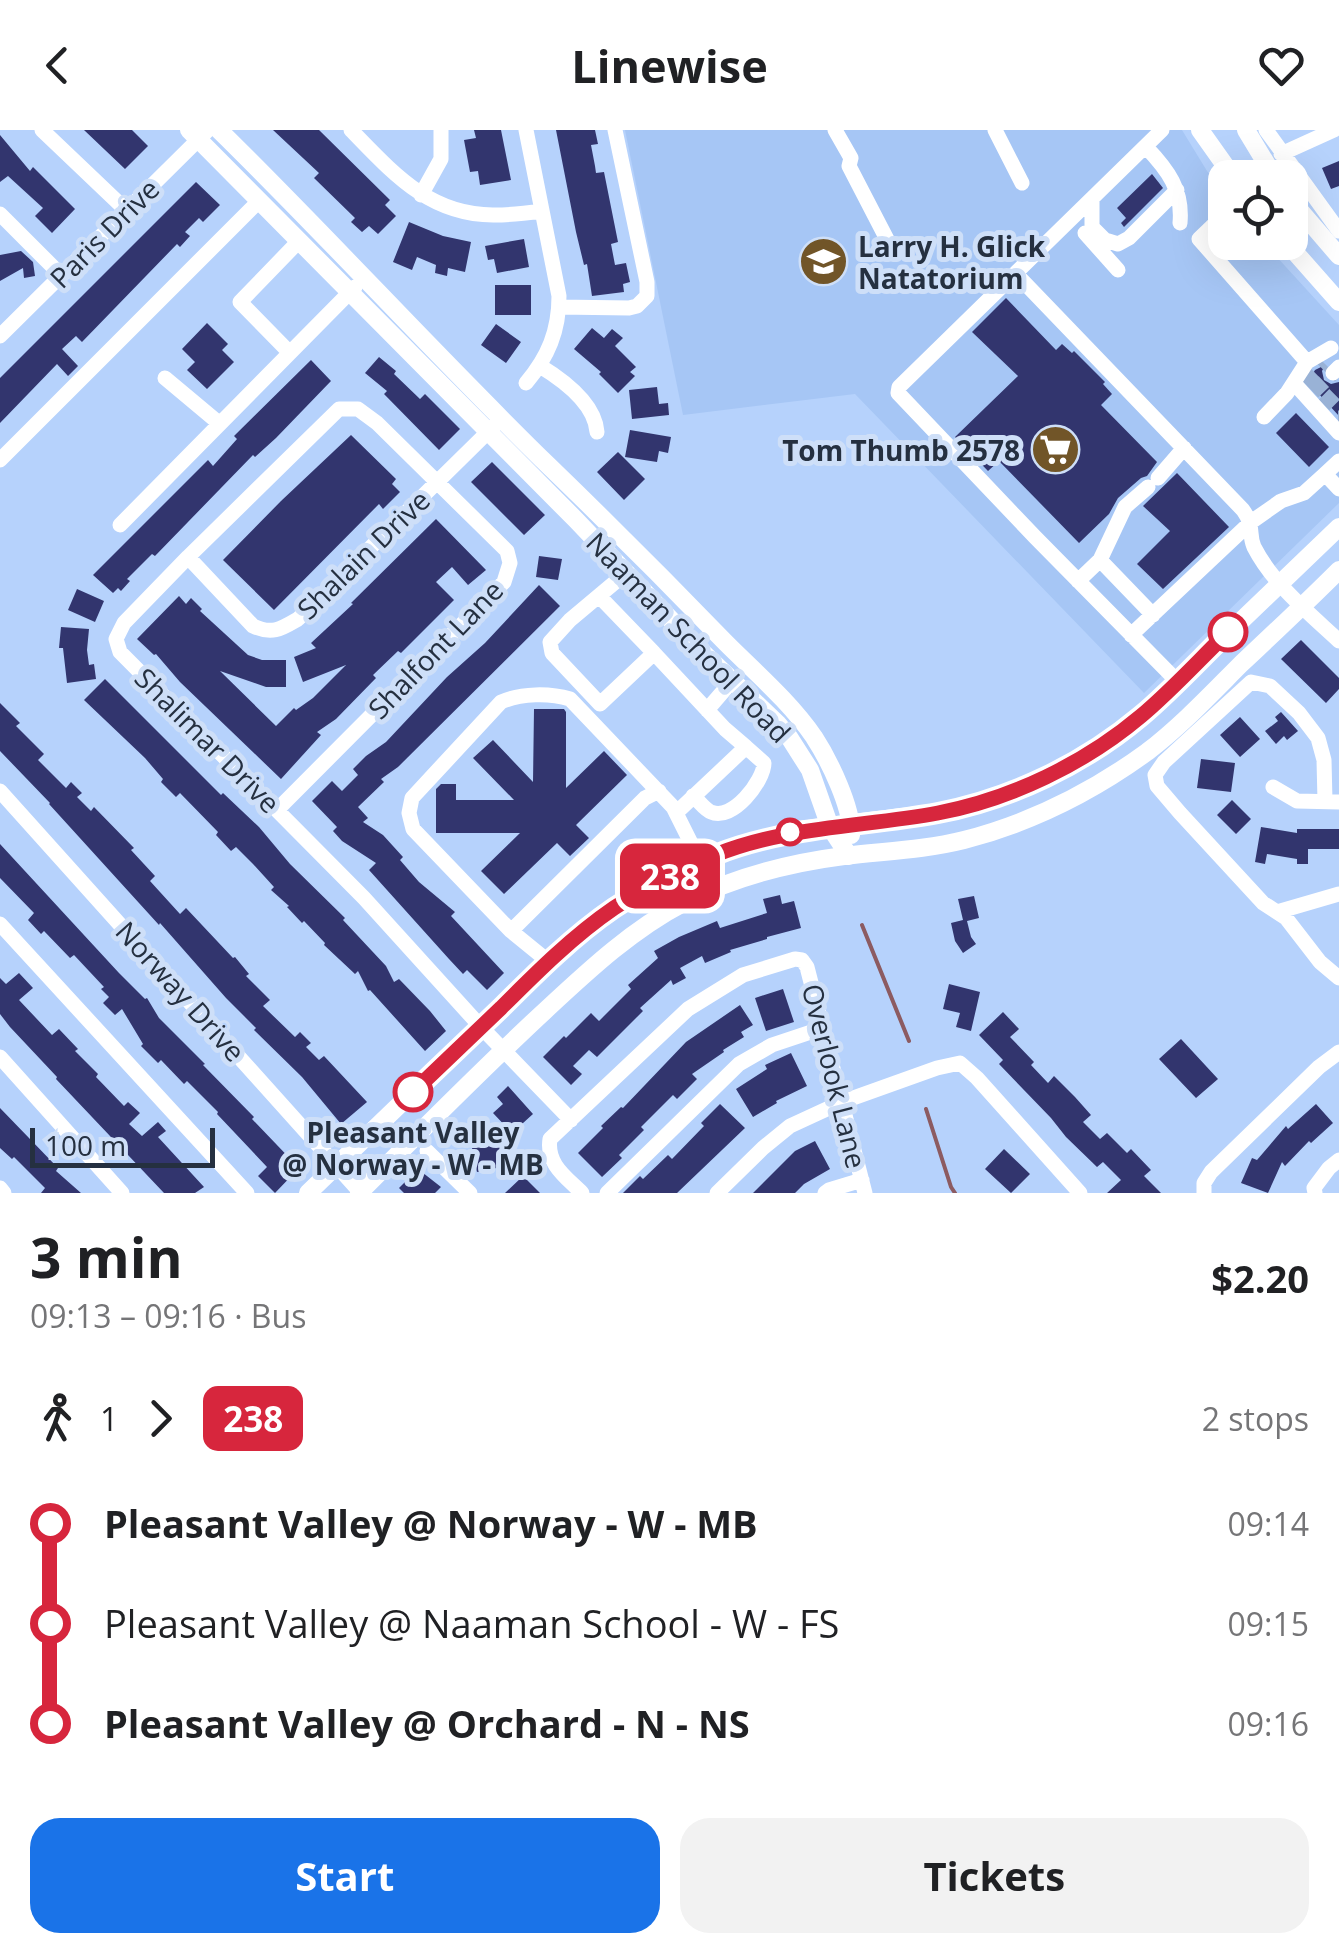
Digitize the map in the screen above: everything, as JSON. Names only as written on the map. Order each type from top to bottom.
[{"type":"main road","name":"Naaman School Road","points":[[219,130],[364,276],[626,573],[789,737],[810,770],[830,827],[848,856]]},
{"type":"main road","points":[[1200,130],[1221,160]]},
{"type":"main road","points":[[1246,130],[1262,160]]},
{"type":"main road","name":"Naaman School Road","points":[[198,133],[350,292],[650,564],[790,708],[827,760],[852,824],[848,856]]},
{"type":"main road","points":[[1308,220],[1339,256]]},
{"type":"main road","points":[[1302,260],[1339,302]]},
{"type":"main road","points":[[308,1193],[549,962],[614,908],[678,871],[742,845],[798,830],[962,808],[1029,785],[1092,752],[1119,734],[1178,681],[1339,526]]},
{"type":"main road","points":[[360,1192],[503,1050],[630,936],[673,909],[729,883],[770,870],[932,847],[995,831],[1063,804],[1150,750],[1339,570]]},
{"type":"street","points":[[42,130],[126,211]]},
{"type":"street","points":[[351,130],[395,175],[421,195],[453,209],[496,216],[542,211]]},
{"type":"street","points":[[421,195],[441,158],[441,130]]},
{"type":"street","points":[[526,130],[558,296],[553,339],[540,366],[526,383]]},
{"type":"street","points":[[558,307],[629,308],[638,306],[647,296],[616,130]]},
{"type":"street","points":[[835,130],[892,250]]},
{"type":"street","points":[[995,130],[1022,182]]},
{"type":"street","points":[[1162,130],[899,387],[898,393],[1178,681]]},
{"type":"street","points":[[1266,130],[1339,231]]},
{"type":"street","points":[[1281,154],[1334,130]]},
{"type":"street","name":"Paris Drive","points":[[0,336],[198,133]]},
{"type":"street","points":[[1146,147],[1163,165],[1177,190],[1180,224]]},
{"type":"street","points":[[1092,200],[1092,227],[1106,240],[1118,244],[1129,238],[1177,190]]},
{"type":"street","points":[[0,460],[260,201]]},
{"type":"street","points":[[0,214],[62,275]]},
{"type":"street","points":[[1073,219],[1118,270]]},
{"type":"street","points":[[290,353],[240,302],[300,242]]},
{"type":"street","points":[[1222,260],[1331,358],[1308,394],[1264,417]]},
{"type":"street","points":[[1016,274],[1243,510],[1251,522],[1252,544],[1279,582],[1339,641]]},
{"type":"street","points":[[120,525],[364,276]]},
{"type":"street","points":[[540,366],[558,377],[589,409],[597,432]]},
{"type":"street","points":[[165,378],[220,424]]},
{"type":"street","points":[[1308,394],[1336,426]]},
{"type":"street","name":"Shalimar Drive","points":[[438,482],[377,422],[358,410],[339,410],[188,557],[124,623],[116,639],[120,652],[364,898],[481,1028],[571,1120]]},
{"type":"street","name":"Shalain Drive","points":[[188,557],[253,626],[278,631],[298,619],[494,426]]},
{"type":"street","points":[[1078,580],[1100,560],[1125,507],[1184,448]]},
{"type":"street","points":[[1132,634],[1251,522],[1281,501],[1304,493],[1339,461]]},
{"type":"street","points":[[1325,474],[1339,489]]},
{"type":"street","name":"Shalfont Lane","points":[[277,810],[504,582],[510,563],[507,552],[438,482]]},
{"type":"street","points":[[1100,560],[1152,615]]},
{"type":"street","points":[[626,573],[570,620],[550,642],[552,653],[600,704],[654,652]]},
{"type":"street","points":[[599,596],[707,710],[764,763],[764,772],[742,803],[721,814],[711,812],[693,796]]},
{"type":"street","points":[[707,710],[732,681]]},
{"type":"street","points":[[1273,787],[1297,801],[1332,801],[1318,738],[1270,686],[1252,682],[1164,762],[1156,776],[1157,786],[1180,813],[1264,903],[1286,918],[1320,962],[1339,978]]},
{"type":"street","points":[[549,962],[512,931],[414,830],[409,813],[412,798],[501,702],[512,697],[570,699],[676,813],[700,862]]},
{"type":"street","points":[[676,813],[746,747]]},
{"type":"street","name":"Norway Drive","points":[[0,791],[360,1192]]},
{"type":"street","points":[[512,931],[646,798],[658,791]]},
{"type":"street","points":[[1277,912],[1339,894]]},
{"type":"street","points":[[0,924],[247,1193]]},
{"type":"street","name":"Overlook Lane","points":[[571,1120],[704,997],[743,975],[802,960],[864,1186]]},
{"type":"street","points":[[607,1193],[739,1064],[772,1045],[823,1028]]},
{"type":"street","points":[[1204,1193],[1204,1183],[1211,1172],[1339,1052]]},
{"type":"street","points":[[0,1058],[122,1193]]},
{"type":"street","points":[[717,1193],[790,1126],[842,1102],[960,1063],[1080,1193]]},
{"type":"street","points":[[571,1120],[550,1139],[548,1151],[552,1163],[582,1193]]},
{"type":"street","points":[[427,1151],[470,1193]]},
{"type":"street","points":[[1315,1193],[1314,1188],[1339,1160]]},
{"type":"street","points":[[825,1193],[864,1186]]},
{"type":"shaded area","points":[[625,130],[1182,130],[1208,172],[1208,260],[1280,260],[1339,325],[1339,503],[1144,693],[855,394],[683,415]]},
{"type":"building","points":[[84,130],[132,130],[148,146],[125,169]]},
{"type":"building","points":[[273,130],[319,130],[390,200],[385,205],[396,216],[378,234],[369,226],[362,232],[351,222],[355,218],[314,178],[319,173]]},
{"type":"building","points":[[474,130],[501,130],[511,180],[480,185],[478,171],[470,172],[464,140],[476,138]]},
{"type":"building","points":[[556,130],[595,130],[598,144],[591,145],[596,173],[604,172],[618,242],[611,244],[615,265],[626,263],[630,282],[623,284],[624,292],[592,296]]},
{"type":"building","points":[[0,135],[30,171],[33,167],[75,209],[52,233],[35,216],[43,208],[8,176],[0,182]]},
{"type":"building","points":[[1339,161],[1339,186],[1331,189],[1322,168]]},
{"type":"building","points":[[1152,174],[1163,188],[1124,227],[1121,223],[1126,218],[1117,208]]},
{"type":"building","points":[[196,182],[220,205],[203,222],[199,218],[185,232],[190,236],[180,247],[177,244],[82,342],[76,336],[62,349],[78,366],[68,376],[57,364],[0,423],[0,378]]},
{"type":"building","points":[[409,222],[471,242],[465,272],[448,268],[447,276],[435,273],[436,265],[417,257],[412,270],[393,262]]},
{"type":"building","points":[[524,239],[529,267],[497,273],[485,246]]},
{"type":"building","points":[[21,251],[33,262],[35,276],[24,278],[23,268],[0,281],[0,255]]},
{"type":"building","points":[[495,285],[531,285],[531,315],[495,315]]},
{"type":"building","name":"Tom Thumb 2578","points":[[1006,298],[1056,350],[1062,344],[1074,351],[1105,382],[1112,394],[1101,405],[1157,462],[1147,476],[1118,498],[1109,514],[1079,543],[999,461],[988,471],[955,437],[1018,376],[972,332]]},
{"type":"building","points":[[207,323],[228,344],[222,350],[234,362],[207,389],[187,370],[195,362],[182,349]]},
{"type":"building","points":[[496,324],[521,342],[506,363],[481,345]]},
{"type":"building","points":[[592,328],[604,338],[612,329],[623,338],[615,346],[636,367],[630,372],[635,376],[618,393],[574,349]]},
{"type":"building","points":[[379,357],[420,399],[425,394],[460,429],[439,450],[384,394],[387,391],[365,373]]},
{"type":"building","points":[[311,360],[331,381],[127,579],[130,581],[121,591],[118,588],[113,593],[93,575],[208,460],[213,466],[237,439],[234,436]]},
{"type":"building","points":[[1325,365],[1324,380],[1331,384],[1339,382],[1339,416],[1308,382],[1315,370]]},
{"type":"building","points":[[657,387],[659,404],[668,403],[669,415],[632,419],[629,390]]},
{"type":"building","points":[[1296,413],[1329,447],[1309,467],[1276,433]]},
{"type":"building","points":[[630,430],[671,437],[668,453],[659,451],[657,462],[625,457]]},
{"type":"building","points":[[351,435],[396,479],[392,484],[400,492],[383,509],[379,504],[274,610],[223,560]]},
{"type":"building","points":[[618,452],[645,479],[624,500],[597,472]]},
{"type":"building","points":[[492,462],[545,515],[524,535],[471,482]]},
{"type":"building","points":[[1177,473],[1229,527],[1163,589],[1137,564],[1170,531],[1143,506]]},
{"type":"building","points":[[436,519],[486,570],[468,585],[452,567],[436,582],[454,600],[373,675],[376,678],[336,719],[317,732],[321,735],[281,779],[137,639],[179,596],[186,604],[191,598],[248,655],[262,660],[286,660],[286,687],[266,687],[220,671],[276,726],[294,708],[313,698],[346,665],[303,682],[294,657],[316,648],[311,643]]},
{"type":"building","points":[[539,556],[562,559],[558,580],[536,577]]},
{"type":"building","points":[[539,585],[560,606],[398,767],[381,779],[384,782],[358,807],[368,818],[363,822],[383,835],[419,882],[455,912],[451,916],[504,973],[487,990],[449,959],[369,870],[376,863],[342,841],[333,831],[337,827],[312,801],[332,781],[342,791],[358,775],[353,769],[386,742]]},
{"type":"building","points":[[77,589],[104,601],[95,622],[68,610]]},
{"type":"building","points":[[61,627],[89,629],[89,665],[94,664],[96,679],[67,683],[63,648],[59,648]]},
{"type":"building","points":[[1301,640],[1339,678],[1339,689],[1326,703],[1281,659]]},
{"type":"building","points":[[105,679],[221,795],[259,827],[345,918],[386,966],[394,982],[399,979],[430,1011],[446,1031],[425,1051],[368,991],[358,971],[355,974],[324,945],[271,890],[274,887],[253,864],[236,847],[231,851],[216,835],[218,832],[180,793],[176,797],[145,758],[84,700]]},
{"type":"building","points":[[0,703],[44,754],[38,760],[66,788],[71,782],[82,793],[77,797],[91,811],[94,807],[134,848],[131,850],[155,876],[150,881],[180,914],[186,908],[235,957],[249,974],[246,976],[270,1000],[263,1006],[295,1037],[300,1032],[311,1043],[306,1047],[319,1060],[324,1056],[367,1102],[341,1124],[302,1077],[254,1030],[0,751]]},
{"type":"building","points":[[534,709],[566,712],[566,788],[604,751],[627,775],[576,825],[589,838],[570,856],[557,843],[504,894],[481,871],[520,833],[436,833],[436,789],[441,784],[456,784],[456,800],[514,800],[473,758],[493,740],[533,782]]},
{"type":"building","points":[[1281,712],[1298,731],[1276,744],[1265,731],[1278,721],[1275,717]]},
{"type":"building","points":[[1240,717],[1260,739],[1240,757],[1220,735]]},
{"type":"building","points":[[1201,759],[1235,763],[1231,792],[1197,788]]},
{"type":"building","points":[[1232,800],[1251,819],[1236,834],[1217,815]]},
{"type":"building","points":[[1261,827],[1297,833],[1297,829],[1339,829],[1339,849],[1308,849],[1308,864],[1267,854],[1265,864],[1255,862]]},
{"type":"building","points":[[0,844],[147,998],[159,1018],[299,1168],[275,1193],[258,1176],[267,1167],[218,1112],[187,1081],[184,1084],[141,1046],[122,1009],[115,1015],[103,1003],[109,997],[101,989],[104,987],[74,955],[70,958],[28,920],[34,913],[0,878]]},
{"type":"building","points":[[780,895],[782,904],[794,901],[801,928],[730,950],[705,963],[702,956],[680,968],[686,978],[673,985],[671,980],[597,1057],[589,1050],[573,1066],[582,1074],[571,1085],[543,1057],[591,1013],[599,1021],[631,989],[628,985],[658,958],[654,951],[717,921],[720,928],[767,913],[763,899]]},
{"type":"building","points":[[974,896],[979,918],[967,921],[976,944],[963,953],[951,923],[963,920],[958,899]]},
{"type":"building","points":[[19,973],[33,988],[19,1000],[52,1035],[59,1029],[98,1074],[96,1077],[124,1106],[128,1102],[140,1113],[129,1124],[142,1136],[158,1122],[166,1131],[158,1137],[204,1187],[195,1193],[164,1193],[10,1027],[0,1014],[0,978],[6,984]]},
{"type":"building","points":[[949,984],[980,992],[971,1031],[956,1027],[960,1013],[943,1009]]},
{"type":"building","points":[[783,989],[794,1022],[766,1031],[755,998]]},
{"type":"building","points":[[740,1005],[753,1025],[741,1032],[744,1037],[692,1074],[697,1079],[677,1099],[673,1095],[641,1127],[644,1130],[602,1177],[578,1153],[686,1042]]},
{"type":"building","points":[[1003,1012],[1019,1029],[1010,1037],[1034,1062],[1031,1065],[1048,1083],[1054,1076],[1075,1097],[1091,1115],[1083,1122],[1100,1139],[1107,1133],[1127,1153],[1131,1149],[1151,1170],[1144,1176],[1161,1193],[1107,1193],[1121,1180],[1103,1162],[1097,1167],[1066,1137],[999,1064],[1003,1060],[979,1035]]},
{"type":"building","points":[[1181,1039],[1218,1079],[1196,1098],[1159,1059]]},
{"type":"building","points":[[791,1053],[807,1086],[753,1117],[736,1089],[767,1069],[765,1065]]},
{"type":"building","points":[[508,1086],[533,1114],[512,1133],[493,1113],[503,1104],[497,1097]]},
{"type":"building","points":[[720,1104],[745,1128],[677,1193],[623,1193],[668,1155],[672,1159]]},
{"type":"building","points":[[1316,1104],[1333,1123],[1285,1166],[1282,1162],[1268,1193],[1241,1183],[1252,1158],[1257,1160],[1286,1126],[1288,1129]]},
{"type":"building","points":[[0,1108],[81,1193],[41,1193],[45,1188],[0,1148]]},
{"type":"building","points":[[505,1136],[511,1165],[477,1172],[471,1143]]},
{"type":"building","points":[[815,1141],[830,1169],[795,1193],[753,1193],[795,1151]]},
{"type":"building","points":[[1004,1149],[1030,1174],[1011,1193],[985,1169]]},
{"type":"building","points":[[418,1169],[441,1187],[435,1193],[404,1193],[399,1188]]},
{"type":"building","points":[[523,1176],[540,1193],[505,1193]]},
{"type":"waterway","points":[[862,925],[909,1041]]},
{"type":"waterway","points":[[926,1109],[955,1193]]},
{"type":"tunnel","points":[[1304,383],[1324,363]]},
{"type":"tunnel","points":[[1313,392],[1333,373]]},
{"type":"tunnel","points":[[1324,405],[1339,390]]},
{"type":"bus line","name":"238","points":[[413,1092],[579,935],[614,908],[678,871],[742,845],[798,830],[935,814],[1029,785],[1119,734],[1228,632]]},
{"type":"place","name":"Larry H. Glick Natatorium","points":[[823,262]]},
{"type":"place","name":"Tom Thumb 2578","points":[[1055,450]]},
{"type":"place","name":"Pleasant Valley @ Norway - W - MB","points":[[413,1092]]}]
